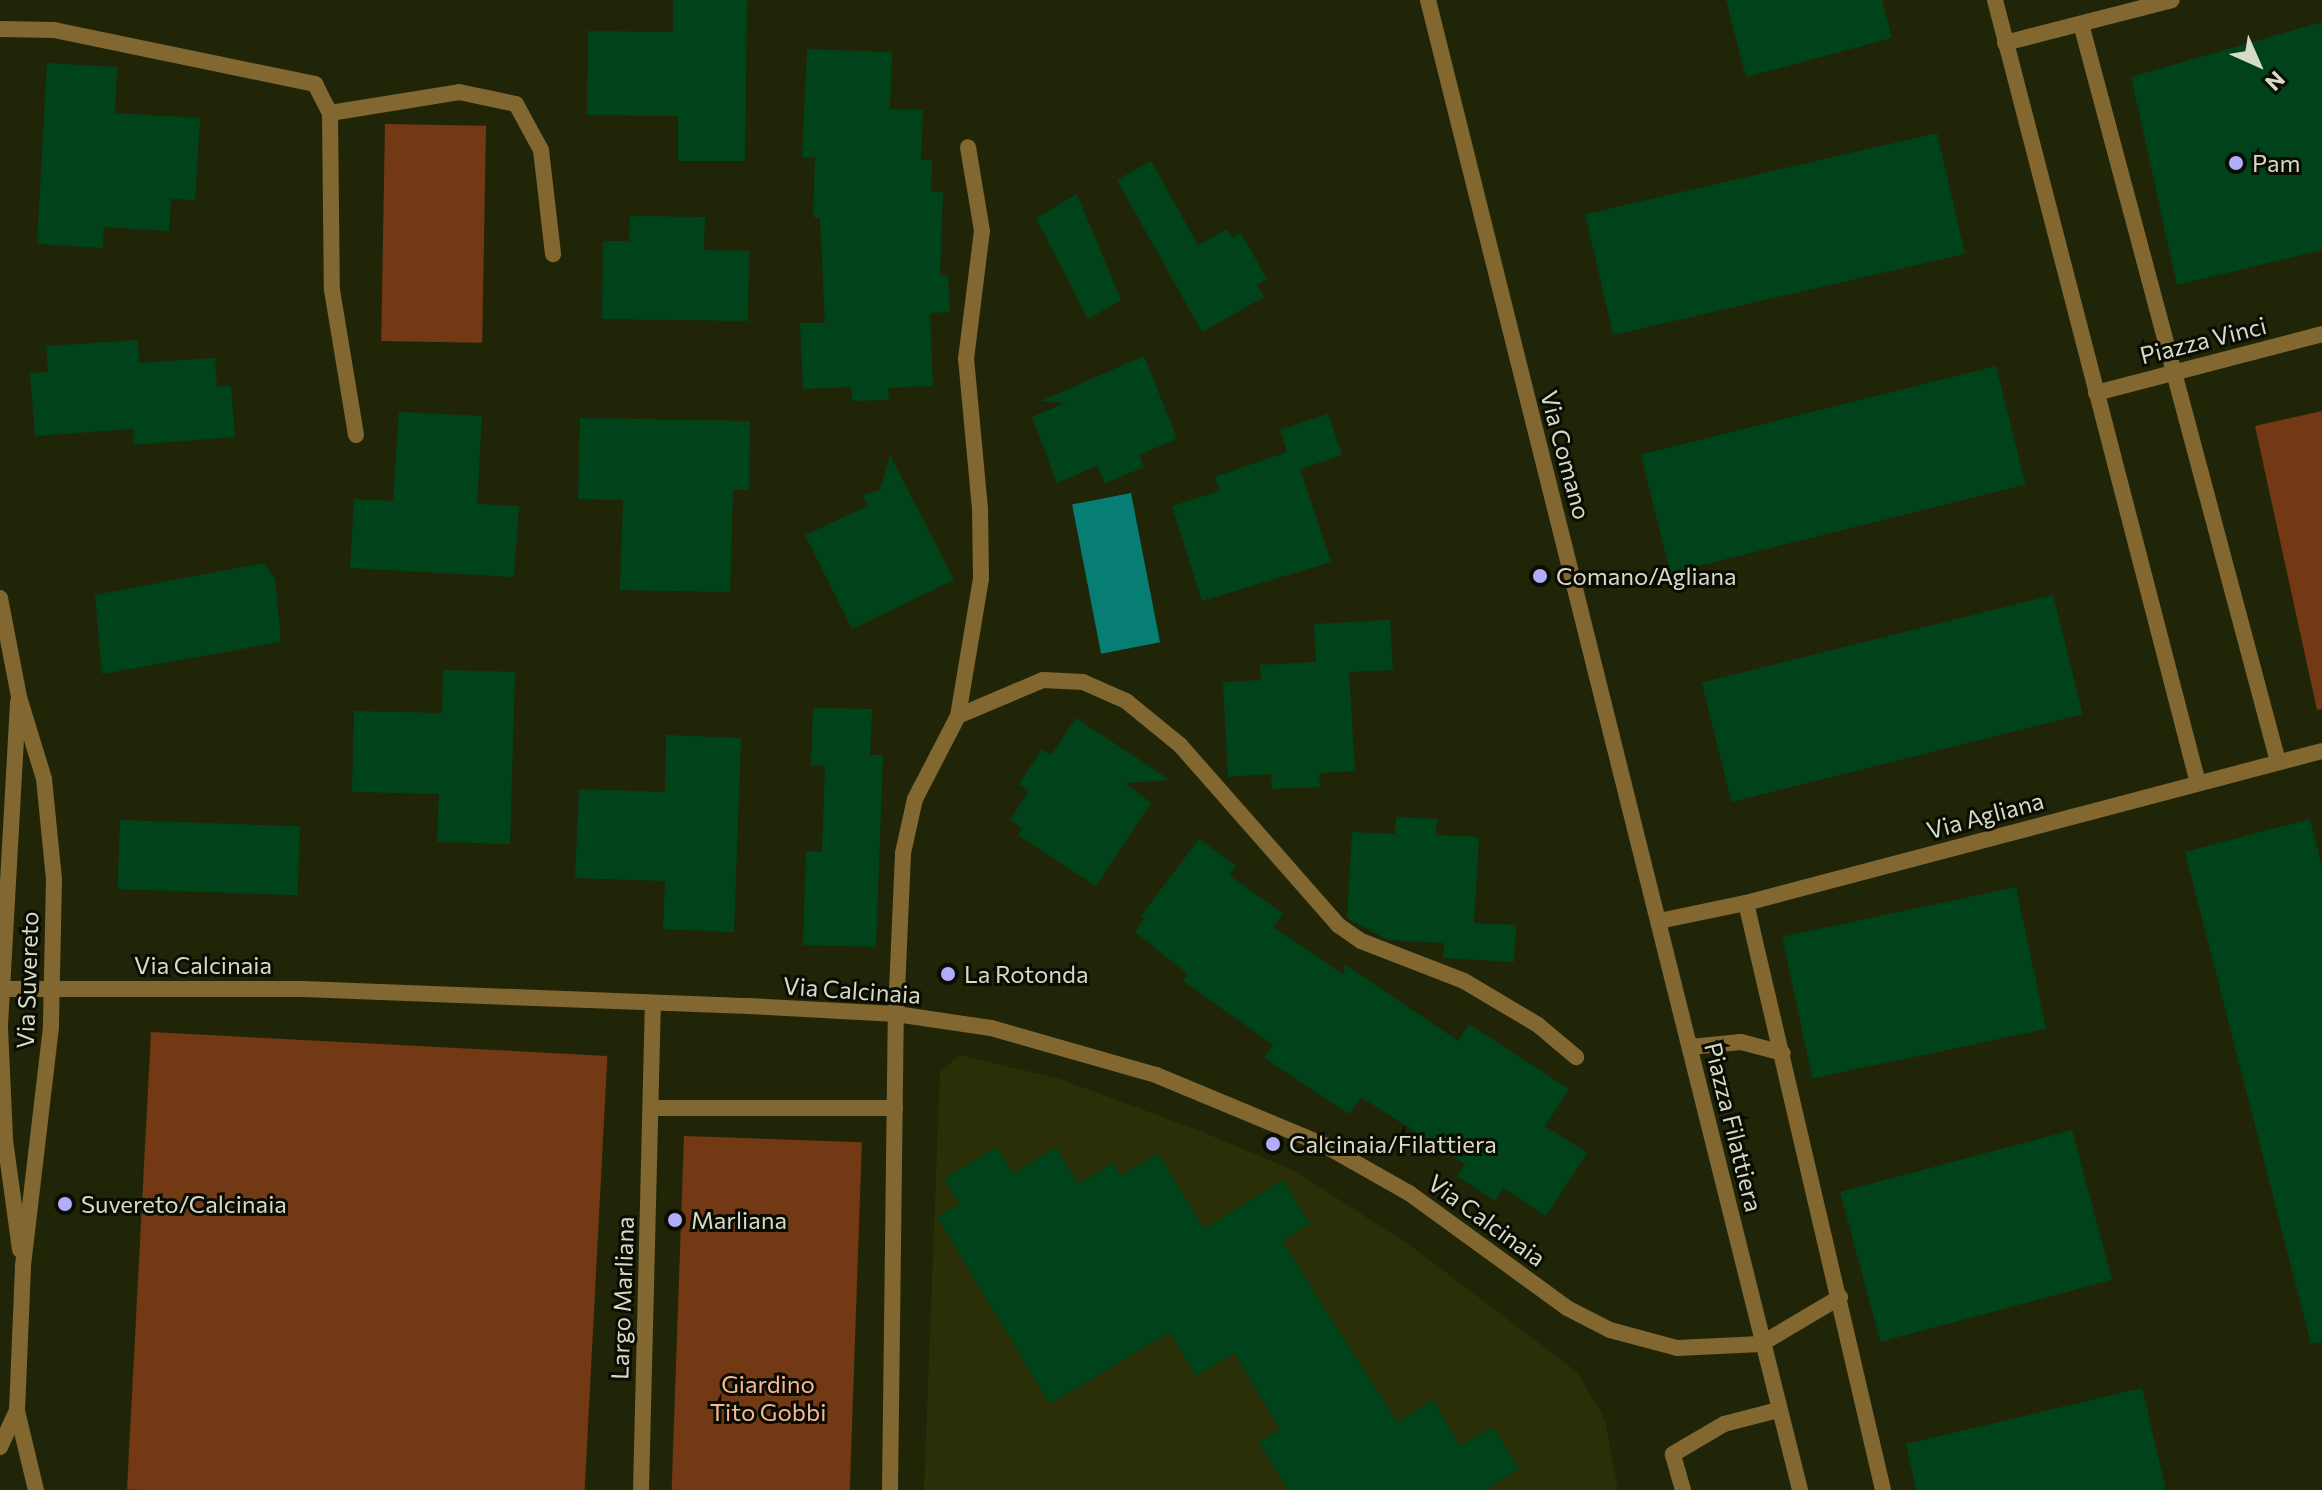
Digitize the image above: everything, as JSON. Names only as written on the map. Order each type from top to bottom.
[{"type":"street","name":"Via Comano","points":[[1428,0],[1448,98],[1659,921]]},
{"type":"street","points":[[1995,0],[2198,783]]},
{"type":"street","points":[[2005,43],[2081,24],[2116,7],[2172,0]]},
{"type":"street","points":[[2081,24],[2278,762]]},
{"type":"street","points":[[0,29],[54,30],[315,84],[330,113],[332,290],[356,435]]},
{"type":"street","points":[[330,113],[459,92],[516,104],[541,150],[553,254]]},
{"type":"street","points":[[890,1490],[896,1014],[908,828],[933,758],[958,716],[981,579],[980,509],[966,359],[982,231],[968,147]]},
{"type":"street","name":"Piazza Vinci","points":[[2096,393],[2322,334]]},
{"type":"street","name":"Via Suvereto","points":[[0,598],[19,697],[44,779],[51,828],[52,988],[42,1138],[23,1267],[17,1411],[36,1490]]},
{"type":"street","points":[[958,716],[1043,680],[1083,682],[1126,701],[1180,745],[1290,876],[1338,925],[1361,941],[1464,981],[1538,1025],[1576,1057]]},
{"type":"street","name":"Via Suvereto","points":[[19,697],[0,1027],[5,1140],[23,1267]]},
{"type":"street","name":"Via Agliana","points":[[1659,921],[1746,903],[2322,751]]},
{"type":"street","points":[[1746,903],[1883,1490]]},
{"type":"street","name":"Piazza Filattiera","points":[[1659,921],[1761,1344],[1800,1490]]},
{"type":"street","name":"Via Calcinaia","points":[[1,989],[303,989],[896,1014],[1036,1040],[1240,1106],[1409,1193],[1567,1308],[1610,1330],[1677,1348],[1761,1344]]},
{"type":"street","name":"Largo Marliana","points":[[641,1490],[653,1003]]},
{"type":"street","points":[[1690,1047],[1741,1042],[1783,1053]]},
{"type":"street","points":[[652,1108],[895,1108]]},
{"type":"street","points":[[1761,1344],[1840,1297]]},
{"type":"street","points":[[1683,1490],[1673,1454],[1724,1424],[1778,1410]]},
{"type":"street","name":"Via Suvereto","points":[[0,1447],[17,1411]]},
{"type":"shaded area","points":[[960,1055],[1060,1079],[1200,1131],[1295,1171],[1415,1249],[1578,1373],[1605,1420],[1618,1490],[924,1490],[940,1072]]},
{"type":"green space","points":[[385,124],[486,126],[482,343],[381,341]]},
{"type":"green space","points":[[2322,411],[2322,709],[2317,710],[2255,426]]},
{"type":"green space","points":[[151,1032],[607,1056],[585,1490],[127,1489]]},
{"type":"green space","name":"Giardino Tito Gobbi","points":[[684,1136],[862,1142],[850,1490],[672,1490]]},
{"type":"water","points":[[1131,493],[1160,642],[1101,654],[1072,504]]},
{"type":"building","points":[[673,0],[747,0],[745,161],[678,161],[678,116],[587,115],[588,31],[673,32]]},
{"type":"building","points":[[1726,0],[1882,0],[1892,38],[1746,77]]},
{"type":"building","name":"Pam","points":[[2322,22],[2322,250],[2177,285],[2131,77]]},
{"type":"building","points":[[807,49],[892,52],[890,109],[923,110],[921,160],[932,160],[931,191],[943,192],[940,275],[948,275],[950,312],[930,313],[933,386],[888,388],[889,400],[852,401],[851,387],[803,389],[800,323],[825,323],[820,218],[813,217],[815,158],[802,157]]},
{"type":"building","points":[[47,63],[117,67],[115,113],[200,118],[195,200],[171,199],[169,231],[104,227],[103,248],[37,244]]},
{"type":"building","points":[[1937,133],[1965,254],[1613,335],[1585,214]]},
{"type":"building","points":[[1151,161],[1198,245],[1227,229],[1232,238],[1241,233],[1267,279],[1257,285],[1264,297],[1202,332],[1117,180]]},
{"type":"building","points":[[1077,194],[1121,300],[1088,319],[1036,218]]},
{"type":"building","points":[[630,216],[705,217],[704,250],[749,251],[748,321],[602,319],[603,241],[629,241]]},
{"type":"building","points":[[138,340],[139,363],[215,358],[217,387],[231,386],[235,437],[134,445],[133,429],[35,436],[30,373],[48,372],[46,346]]},
{"type":"building","points":[[1144,356],[1177,439],[1139,455],[1144,467],[1105,483],[1097,466],[1057,483],[1032,417],[1065,403],[1041,401]]},
{"type":"building","points":[[1996,366],[2026,484],[1670,573],[1641,455]]},
{"type":"building","points":[[399,412],[482,416],[477,504],[519,506],[514,577],[350,568],[354,499],[393,501]]},
{"type":"building","points":[[1328,414],[1342,455],[1300,469],[1331,562],[1202,601],[1172,506],[1220,491],[1215,477],[1287,452],[1280,430]]},
{"type":"building","points":[[580,418],[750,421],[749,490],[733,490],[730,592],[620,590],[623,500],[578,499]]},
{"type":"building","points":[[890,455],[954,580],[852,629],[805,535],[868,506],[863,495],[880,490]]},
{"type":"building","points":[[264,563],[275,579],[281,642],[102,674],[95,595]]},
{"type":"building","points":[[2053,595],[2083,714],[1732,802],[1702,683]]},
{"type":"building","points":[[1390,620],[1393,670],[1349,672],[1355,771],[1319,773],[1320,787],[1272,789],[1271,774],[1228,777],[1223,682],[1261,680],[1260,665],[1316,662],[1314,624]]},
{"type":"building","points":[[443,670],[515,672],[510,844],[437,842],[439,794],[352,792],[354,711],[442,713]]},
{"type":"building","points":[[813,708],[872,709],[870,755],[883,755],[876,947],[803,945],[806,851],[822,852],[825,766],[811,765]]},
{"type":"building","points":[[1076,718],[1170,780],[1125,783],[1151,803],[1096,886],[1018,835],[1022,828],[1010,820],[1029,791],[1019,784],[1042,749],[1051,755]]},
{"type":"building","points":[[666,735],[741,738],[734,932],[663,929],[665,881],[575,878],[579,789],[665,792]]},
{"type":"building","points":[[1396,817],[1437,819],[1436,835],[1479,837],[1474,923],[1516,925],[1514,962],[1443,958],[1444,943],[1388,940],[1347,918],[1352,832],[1395,834]]},
{"type":"building","points":[[2310,819],[2322,866],[2322,1342],[2311,1344],[2185,852]]},
{"type":"building","points":[[120,820],[300,826],[297,895],[118,889]]},
{"type":"building","points":[[1199,839],[1236,866],[1229,875],[1283,914],[1273,927],[1344,975],[1345,964],[1458,1041],[1469,1024],[1569,1089],[1545,1126],[1587,1153],[1546,1216],[1503,1188],[1495,1201],[1457,1176],[1465,1164],[1361,1097],[1349,1114],[1264,1058],[1273,1045],[1183,981],[1188,974],[1135,932],[1145,918],[1141,916]]},
{"type":"building","points":[[2016,887],[2046,1029],[1812,1079],[1782,937]]},
{"type":"building","points":[[2072,1130],[2112,1280],[1880,1342],[1840,1192]]},
{"type":"building","points":[[997,1147],[1013,1174],[1056,1147],[1078,1184],[1112,1163],[1121,1176],[1158,1153],[1204,1229],[1283,1180],[1310,1224],[1282,1241],[1397,1422],[1433,1400],[1460,1446],[1493,1427],[1519,1469],[1485,1490],[1288,1490],[1259,1442],[1280,1429],[1234,1353],[1196,1376],[1170,1332],[1050,1404],[937,1217],[960,1204],[944,1178]]},
{"type":"building","points":[[2142,1388],[2166,1490],[1916,1490],[1906,1444]]},
{"type":"place","name":"Pam","points":[[2236,163]]},
{"type":"place","name":"Comano/Agliana","points":[[1540,576]]},
{"type":"place","name":"La Rotonda","points":[[948,974]]},
{"type":"place","name":"Calcinaia/Filattiera","points":[[1273,1144]]},
{"type":"place","name":"Suvereto/Calcinaia","points":[[65,1204]]},
{"type":"place","name":"Marliana","points":[[675,1220]]}]
